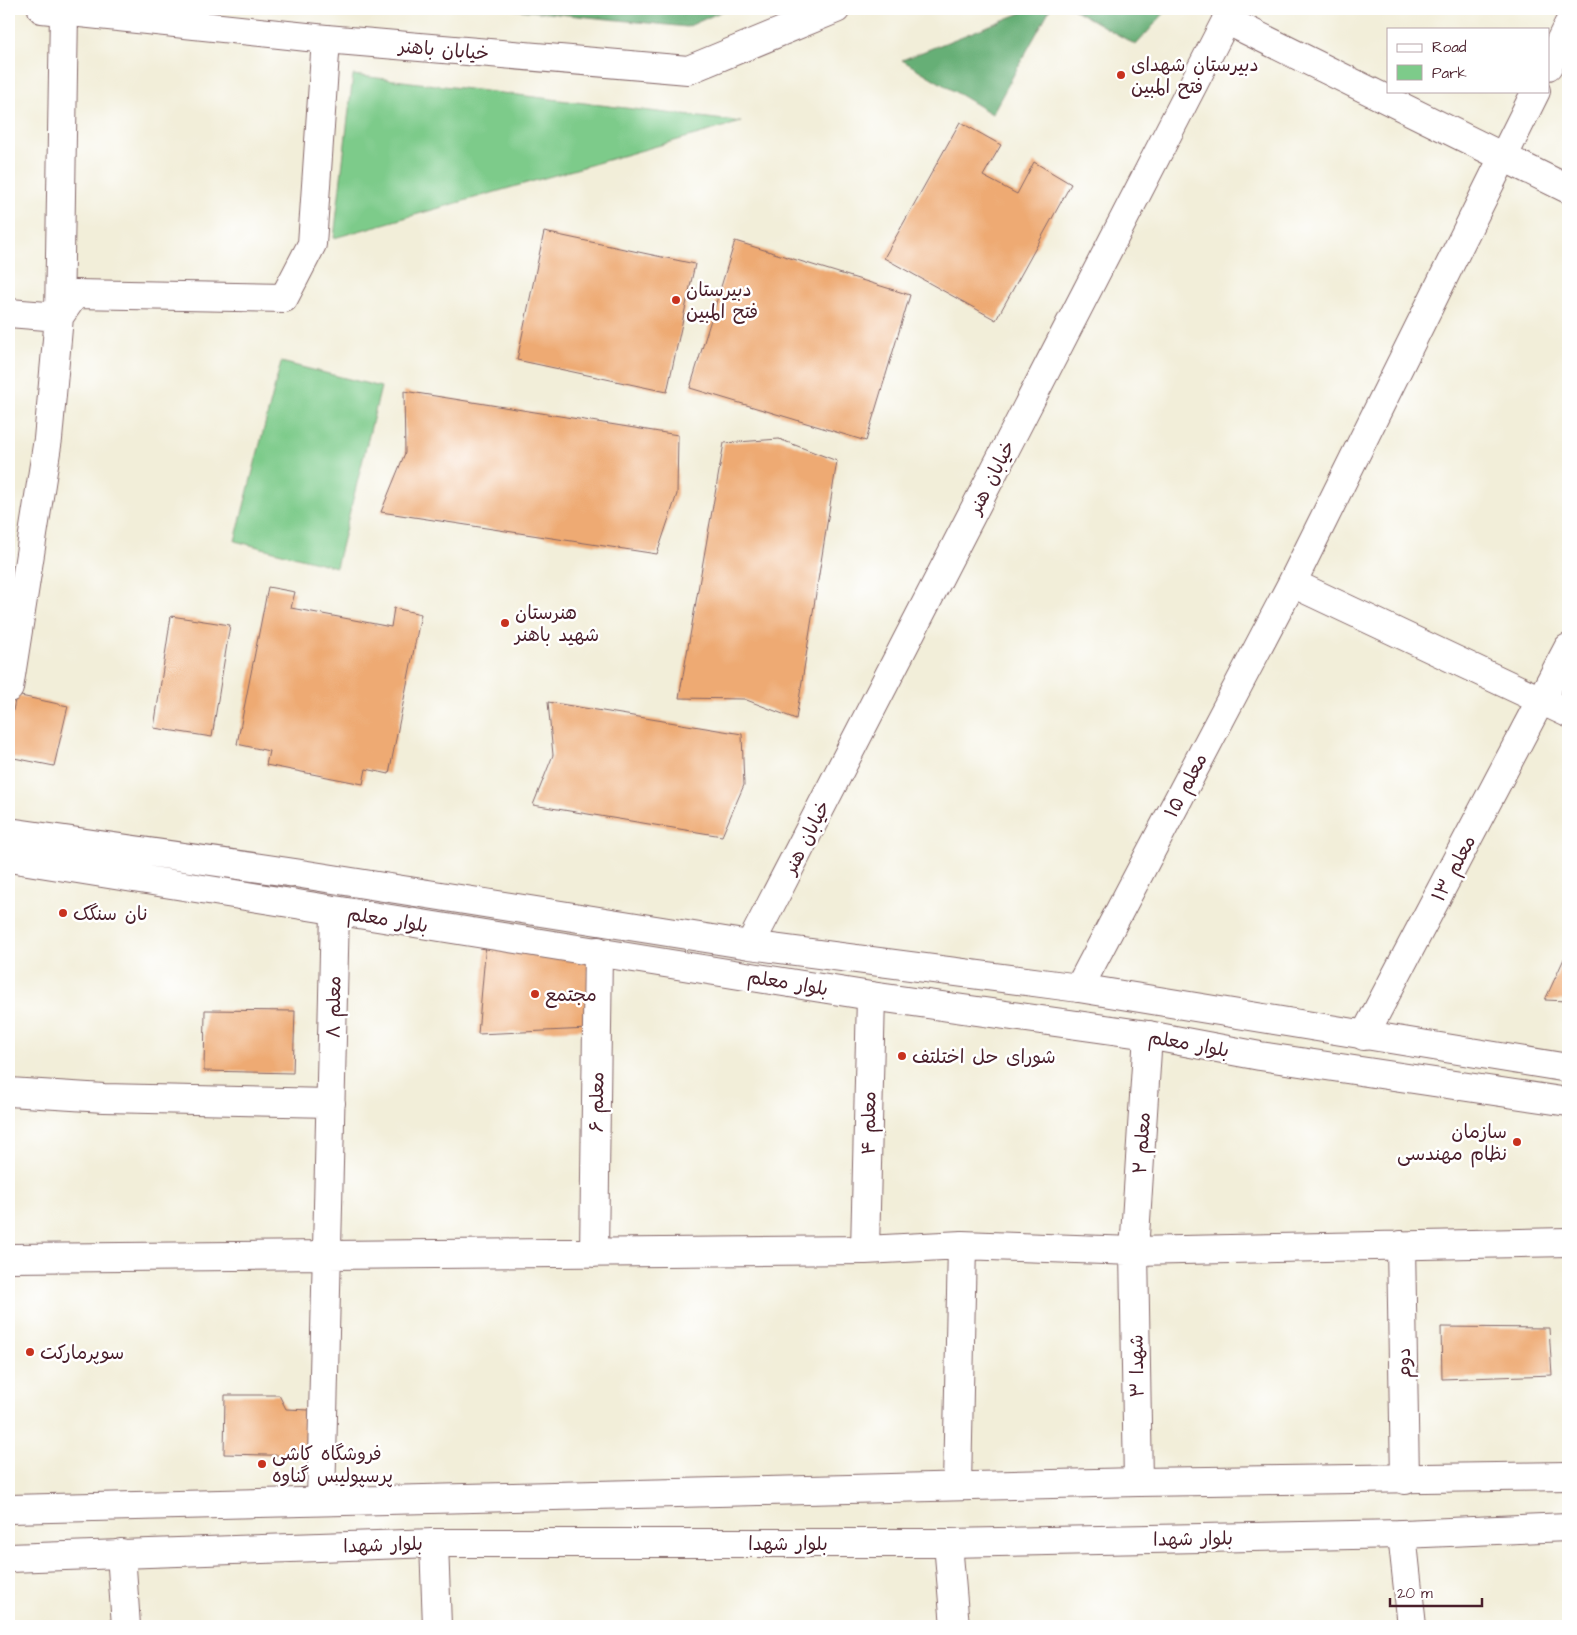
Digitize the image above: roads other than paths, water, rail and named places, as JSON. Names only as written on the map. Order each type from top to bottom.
[{"type":"street","name":"خیابان باهنر","points":[[53,10],[326,38],[688,70],[836,9]]},
{"type":"street","points":[[9,688],[48,439],[59,317],[53,10]]},
{"type":"street","points":[[1229,15],[1568,189]]},
{"type":"street","name":"خیابان هنر","points":[[750,945],[1229,15]]},
{"type":"street","points":[[1550,62],[1568,25]]},
{"type":"street","points":[[59,317],[75,294],[284,298],[312,244],[326,38]]},
{"type":"street","name":"معلم ۱۵","points":[[1079,988],[1292,582],[1536,92]]},
{"type":"street","points":[[9,313],[59,317]]},
{"type":"street","points":[[1292,582],[1568,713]]},
{"type":"street","name":"معلم ۱۳","points":[[1364,1036],[1568,648]]},
{"type":"street","name":"بلوار معلم","points":[[9,832],[295,873],[750,945],[1079,988],[1568,1068]]},
{"type":"street","name":"بلوار معلم","points":[[9,858],[871,996],[1148,1035],[1260,1056],[1568,1102]]},
{"type":"street","name":"معلم ۸","points":[[321,1501],[335,911]]},
{"type":"street","name":"معلم ۶","points":[[594,1253],[598,952]]},
{"type":"street","name":"معلم ۴","points":[[865,1250],[871,996]]},
{"type":"street","name":"معلم ۲","points":[[1134,1251],[1148,1035]]},
{"type":"street","points":[[9,1092],[104,1098],[331,1103]]},
{"type":"street","points":[[9,1258],[865,1250],[962,1245],[1134,1251],[1568,1242]]},
{"type":"street","points":[[957,1486],[962,1245]]},
{"type":"street","name":"دوم","points":[[1400,1246],[1405,1480]]},
{"type":"street","name":"شهدا ۳","points":[[1134,1251],[1138,1482]]},
{"type":"street","points":[[9,1509],[1138,1482],[1405,1480],[1568,1476]]},
{"type":"street","name":"بلوار شهدا","points":[[9,1558],[121,1552],[434,1543],[948,1543],[1402,1534],[1568,1528]]},
{"type":"street","points":[[1402,1534],[1412,1626]]},
{"type":"street","points":[[434,1543],[437,1626]]},
{"type":"street","points":[[948,1543],[955,1626]]},
{"type":"street","points":[[121,1552],[126,1626]]},
{"type":"place","name":"دبیرستان شهدای فتح المبین","points":[[1121,75]]},
{"type":"place","name":"دبیرستان فتح المبین","points":[[676,300]]},
{"type":"place","name":"هنرستان شهید باهنر","points":[[505,623]]},
{"type":"place","name":"نان سنگک","points":[[63,913]]},
{"type":"place","name":"مجتمع","points":[[535,994]]},
{"type":"place","name":"شورای حل اختلتف","points":[[902,1056]]},
{"type":"place","name":"سازمان نظام مهندسی","points":[[1517,1142]]},
{"type":"place","name":"سوپرمارکت","points":[[30,1352]]},
{"type":"place","name":"فروشگاه کاشی پرسپولیس گناوه","points":[[262,1464]]}]
